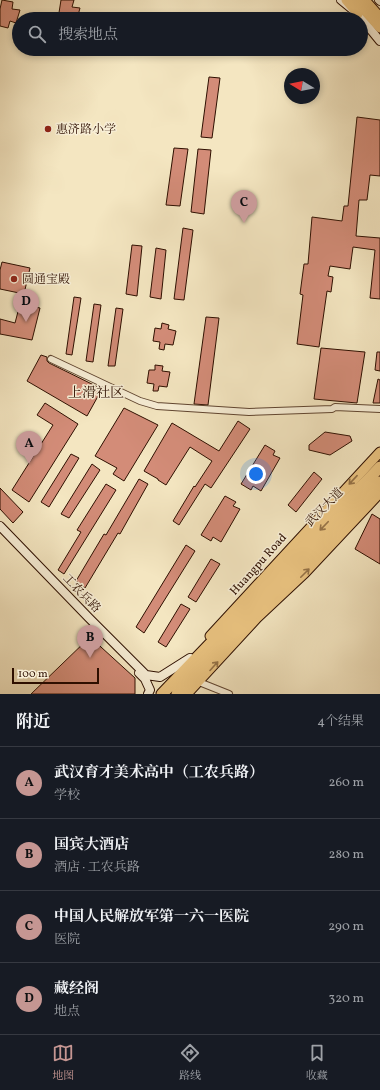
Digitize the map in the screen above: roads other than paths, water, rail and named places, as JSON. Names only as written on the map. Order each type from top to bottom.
[{"type":"highway","name":"武汉大道","points":[[290,568],[380,467]]},
{"type":"highway","points":[[177,694],[253,613],[290,568],[380,482]]},
{"type":"highway","points":[[257,618],[290,568]]},
{"type":"highway","name":"Huangpu Road","points":[[162,694],[261,589],[290,568]]},
{"type":"highway","points":[[243,600],[261,589]]},
{"type":"main road","points":[[346,0],[356,12]]},
{"type":"main road","points":[[355,0],[366,12]]},
{"type":"main road","points":[[365,0],[380,17]]},
{"type":"main road","points":[[368,15],[380,28]]},
{"type":"main road","name":"Huangpu Road","points":[[156,694],[380,452]]},
{"type":"main road","points":[[187,694],[257,618],[305,573],[380,493]]},
{"type":"street","points":[[341,0],[356,12]]},
{"type":"street","points":[[368,26],[380,41]]},
{"type":"street","points":[[51,359],[140,401],[157,406],[249,412],[332,409],[334,407],[380,409]]},
{"type":"street","name":"工农兵路","points":[[0,526],[146,675],[160,677],[190,658]]},
{"type":"street","name":"工农兵路","points":[[0,531],[145,679],[150,690],[148,694]]},
{"type":"street","points":[[199,682],[229,694]]},
{"type":"place","name":"惠济路小学","points":[[48,129]]},
{"type":"place","name":"中国人民解放军第一六一医院","points":[[244,223]]},
{"type":"place","name":"圆通宝殿","points":[[14,279]]},
{"type":"place","name":"藏经阁","points":[[26,322]]},
{"type":"place","name":"武汉育才美术高中（工农兵路）","points":[[29,464]]},
{"type":"place","name":"国宾大酒店","points":[[90,658]]},
{"type":"district","name":"上滑社区","points":[[96,392]]}]
